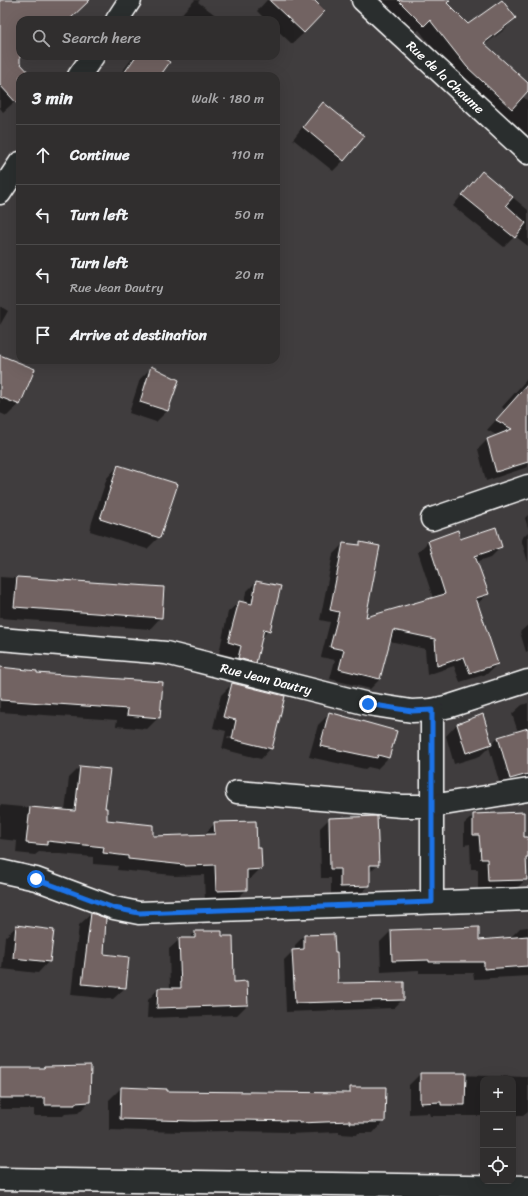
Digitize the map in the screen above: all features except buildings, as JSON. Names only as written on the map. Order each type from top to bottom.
[{"type":"street","points":[[120,16],[130,0]]},
{"type":"street","name":"Rue de la Chaume","points":[[363,0],[528,153]]},
{"type":"street","points":[[82,72],[90,60]]},
{"type":"street","points":[[0,193],[16,169]]},
{"type":"street","points":[[432,519],[528,486]]},
{"type":"street","name":"Rue Jean Dautry","points":[[0,639],[166,653],[368,704],[412,711],[432,710],[450,706],[528,681]]},
{"type":"street","points":[[432,710],[432,902]]},
{"type":"street","points":[[237,792],[402,806],[432,806],[528,790]]},
{"type":"street","points":[[0,871],[36,879],[114,908],[139,913],[528,899]]},
{"type":"street","points":[[0,1179],[153,1189],[528,1186]]},
{"type":"route","points":[[36,879],[114,908],[139,913],[432,902],[432,710],[412,711],[368,704]]}]
